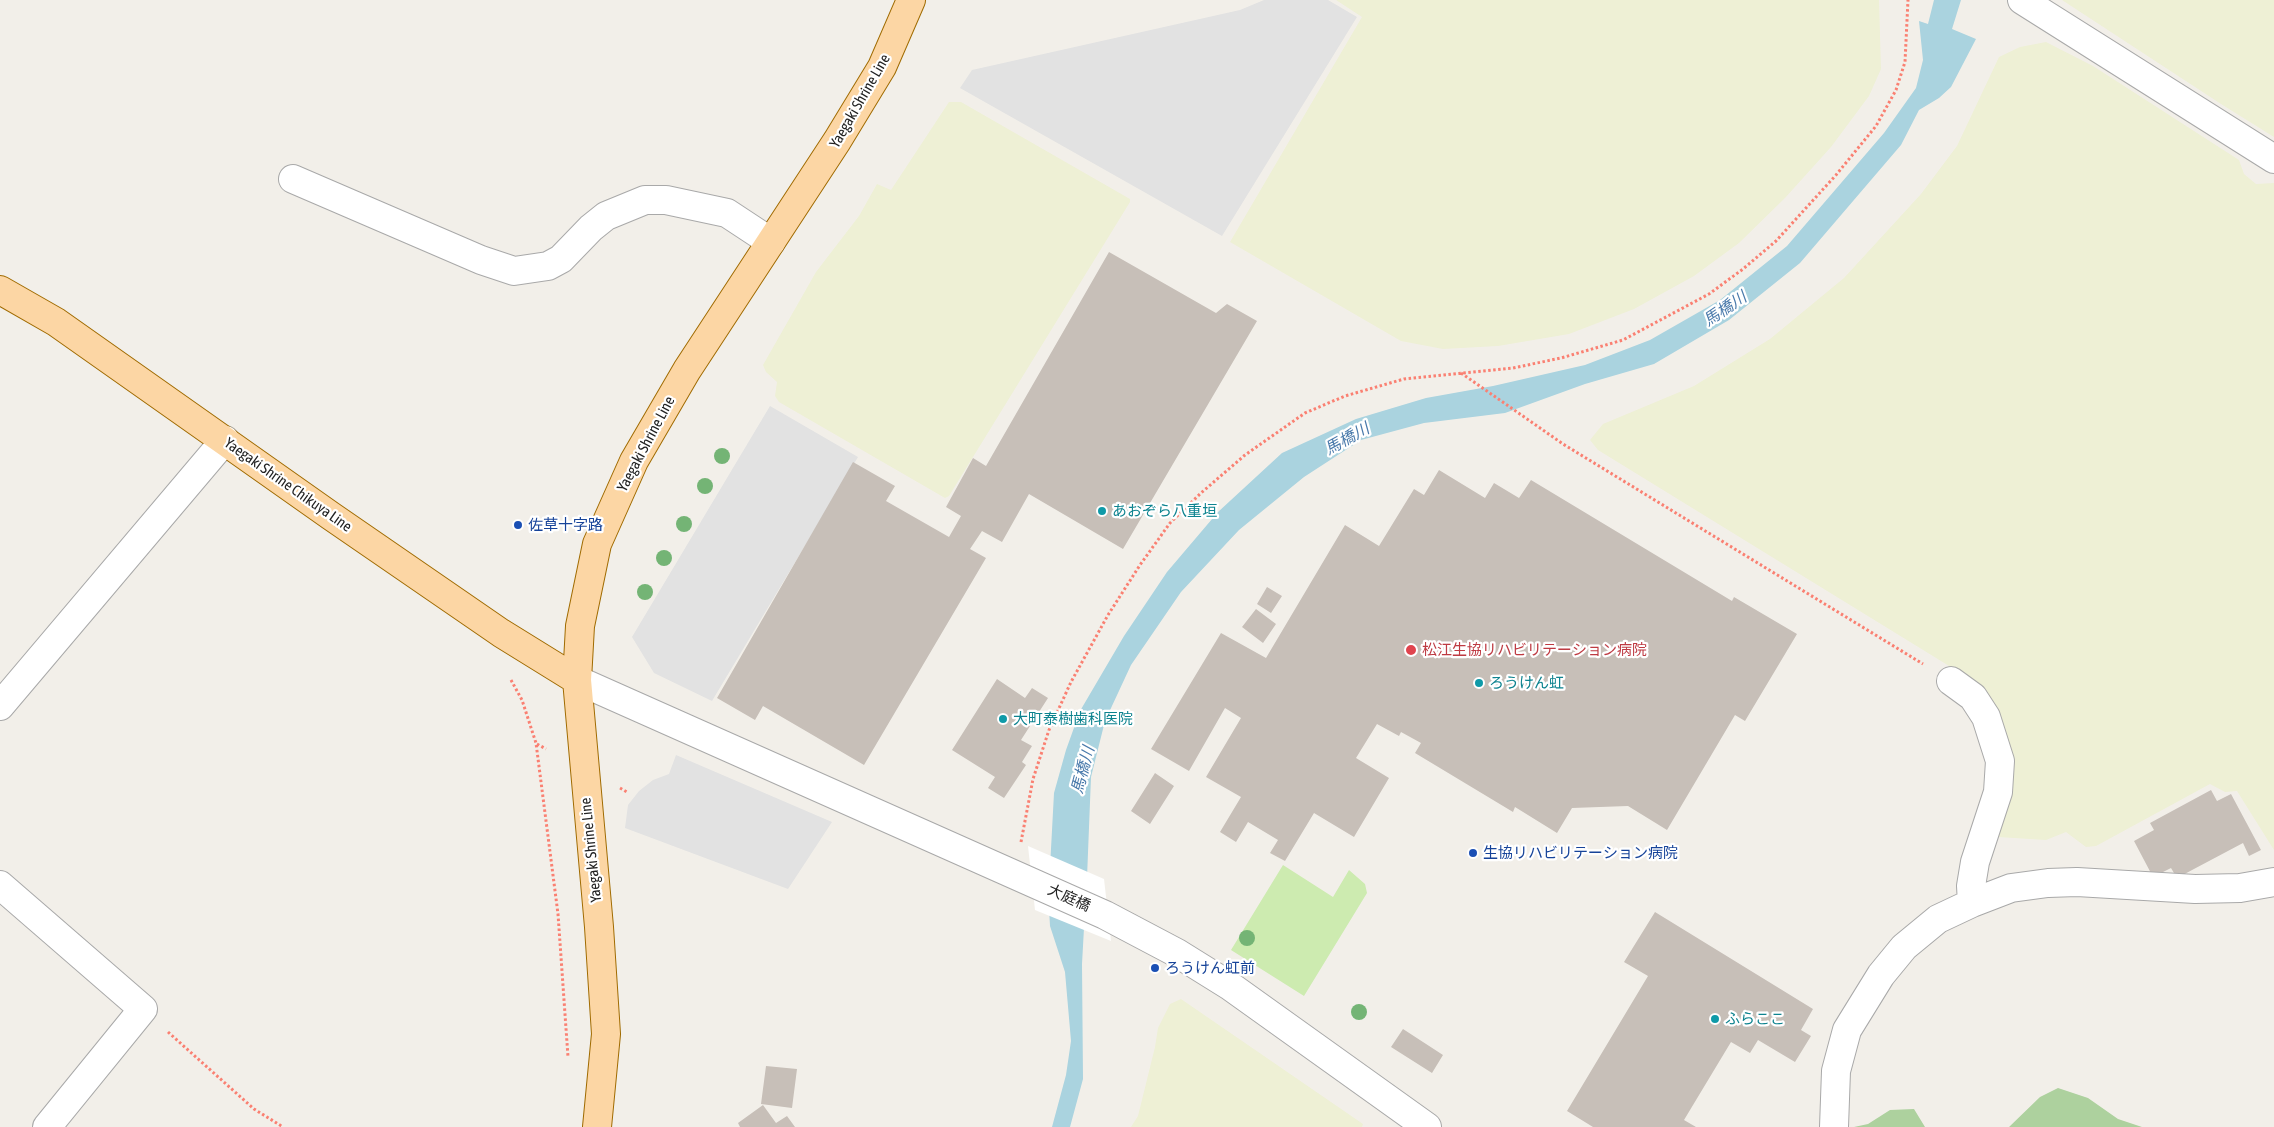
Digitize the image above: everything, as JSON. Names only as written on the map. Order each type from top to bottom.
[{"type":"main road","name":"Yaegaki Shrine Line","points":[[597,1127],[606,1034],[599,928],[577,680],[580,626],[597,544],[634,461],[687,370],[837,141],[882,67],[911,0]]},
{"type":"main road","name":"Yaegaki Shrine Chikuya Line","points":[[0,290],[56,322],[501,633],[577,680]]},
{"type":"street","points":[[2022,0],[2274,159]]},
{"type":"street","points":[[293,179],[481,260],[514,271],[532,270],[561,259],[590,228],[606,216],[645,200],[666,200],[727,213],[771,242]]},
{"type":"street","points":[[0,706],[225,440]]},
{"type":"street","name":"大庭橋","points":[[577,680],[1105,915],[1177,953],[1230,986],[1427,1127]]},
{"type":"street","points":[[1951,681],[1973,697],[1983,712],[1992,729],[2000,761],[1998,792],[1976,862],[1971,886],[1972,902]]},
{"type":"street","points":[[1834,1127],[1836,1071],[1840,1050],[1847,1030],[1863,1000],[1904,947],[1938,919],[1972,902],[2011,888],[2048,883],[2077,882],[2195,889],[2270,885]]},
{"type":"street","points":[[0,885],[143,1009],[47,1127]]},
{"type":"path","points":[[1024,878],[1033,780],[1048,730],[1071,682],[1108,615],[1170,524],[1244,455],[1305,413],[1345,396],[1404,379],[1513,368],[1561,358],[1623,340],[1710,294],[1776,241],[1836,175],[1876,126],[1896,90],[1905,62],[1908,0]]},
{"type":"path","points":[[1460,372],[1543,430],[1951,681]]},
{"type":"path","points":[[506,673],[522,700],[536,743],[558,914],[568,1061]]},
{"type":"path","points":[[536,743],[546,749]]},
{"type":"path","points":[[143,1009],[254,1109],[283,1127]]},
{"type":"green space","points":[[1336,0],[1879,0],[1881,69],[1869,96],[1831,147],[1785,198],[1739,243],[1694,276],[1634,309],[1569,334],[1498,346],[1443,349],[1401,341],[1230,242],[1362,17]]},
{"type":"green space","points":[[2062,0],[2274,0],[2274,137],[2221,104]]},
{"type":"green space","points":[[2046,42],[2093,66],[2239,160],[2244,174],[2256,184],[2274,183],[2274,850],[2237,791],[2225,792],[2210,784],[2096,846],[2086,847],[2066,832],[2046,840],[1998,837],[1995,833],[2007,799],[1967,677],[1598,450],[1590,440],[1603,424],[1694,386],[1770,339],[1844,278],[1921,194],[1957,146],[1999,57],[2020,47]]},
{"type":"green space","points":[[949,102],[961,102],[1130,199],[1130,202],[949,496],[945,498],[779,402],[775,396],[777,382],[766,372],[763,365],[816,272],[859,216],[877,184],[891,190]]},
{"type":"green space","points":[[1283,865],[1333,897],[1349,870],[1365,884],[1367,893],[1304,996],[1231,950]]},
{"type":"green space","points":[[1181,999],[1363,1124],[1362,1127],[1131,1127],[1138,1116],[1158,1028],[1170,1004]]},
{"type":"green space","points":[[2058,1088],[2088,1098],[2118,1119],[2142,1127],[2009,1127],[2040,1097]]},
{"type":"green space","points":[[1914,1109],[1925,1127],[1854,1127],[1868,1124],[1890,1110]]},
{"type":"shaded area","points":[[1264,0],[1328,0],[1357,17],[1222,236],[960,88],[972,70],[1240,10]]},
{"type":"shaded area","points":[[770,406],[858,457],[712,701],[654,673],[632,637]]},
{"type":"shaded area","points":[[676,755],[832,822],[788,889],[625,828],[628,805],[639,791],[653,780],[669,774]]},
{"type":"water","name":"馬橋川","points":[[1934,0],[1961,0],[1952,29],[1976,39],[1951,87],[1939,98],[1919,110],[1901,145],[1800,263],[1729,320],[1654,364],[1585,384],[1505,413],[1424,423],[1361,440],[1304,477],[1239,530],[1181,592],[1131,665],[1105,721],[1091,777],[1086,903],[1049,886],[1054,793],[1066,750],[1080,711],[1124,636],[1167,572],[1218,512],[1282,453],[1356,419],[1426,398],[1493,386],[1585,365],[1650,340],[1720,300],[1787,246],[1884,133],[1916,88],[1923,60],[1919,21],[1928,24]]},
{"type":"water","points":[[1048,892],[1085,910],[1082,964],[1083,1079],[1070,1127],[1052,1127],[1066,1075],[1071,1041],[1065,972],[1050,926]]},
{"type":"pier","points":[[1028,846],[1104,879],[1111,941],[1035,910]]},
{"type":"building","name":"あおぞら八重垣","points":[[1109,252],[1216,313],[1227,304],[1257,321],[1123,549],[1029,494],[1002,542],[982,531],[970,549],[986,558],[864,765],[763,706],[755,720],[717,698],[853,462],[895,486],[886,501],[949,537],[961,516],[946,507],[973,458],[986,466]]},
{"type":"building","name":"ろうけん虹","points":[[1439,470],[1485,498],[1494,483],[1519,498],[1531,480],[1732,601],[1734,597],[1797,634],[1745,721],[1735,715],[1667,830],[1628,806],[1572,808],[1557,833],[1515,807],[1513,812],[1415,753],[1421,743],[1401,732],[1399,736],[1377,724],[1356,758],[1389,778],[1354,837],[1314,813],[1285,861],[1270,853],[1278,840],[1248,822],[1236,842],[1220,832],[1241,797],[1206,777],[1241,718],[1225,708],[1189,771],[1151,749],[1221,633],[1266,658],[1345,525],[1379,546],[1414,489],[1424,495]]},
{"type":"building","points":[[1267,587],[1282,596],[1271,613],[1257,604]]},
{"type":"building","points":[[1256,609],[1276,624],[1263,643],[1242,627]]},
{"type":"building","name":"大町泰樹歯科医院","points":[[997,679],[1025,698],[1032,688],[1048,698],[1021,740],[1032,746],[1022,762],[1026,765],[1004,798],[988,788],[995,777],[952,750]]},
{"type":"building","points":[[1155,773],[1174,786],[1150,824],[1131,811]]},
{"type":"building","points":[[2211,790],[2217,801],[2231,794],[2261,850],[2249,856],[2243,843],[2177,878],[2171,868],[2153,877],[2134,841],[2154,830],[2150,823]]},
{"type":"building","name":"ふらここ","points":[[1655,912],[1813,1009],[1801,1030],[1811,1036],[1795,1062],[1758,1040],[1750,1053],[1731,1042],[1684,1120],[1696,1127],[1593,1127],[1567,1111],[1648,976],[1624,962]]},
{"type":"building","points":[[1403,1029],[1443,1055],[1432,1073],[1391,1047]]},
{"type":"building","points":[[766,1066],[797,1069],[792,1108],[761,1104]]},
{"type":"building","points":[[763,1105],[776,1123],[787,1116],[795,1127],[740,1127],[738,1123]]},
{"type":"place","name":"あおぞら八重垣","points":[[1102,511]]},
{"type":"place","name":"佐草十字路","points":[[518,525]]},
{"type":"place","name":"松江生協リハビリテーション病院","points":[[1411,650]]},
{"type":"place","name":"ろうけん虹","points":[[1479,683]]},
{"type":"place","name":"大町泰樹歯科医院","points":[[1003,719]]},
{"type":"place","name":"生協リハビリテーション病院","points":[[1473,853]]},
{"type":"place","name":"ろうけん虹前","points":[[1155,968]]},
{"type":"place","name":"ふらここ","points":[[1715,1019]]}]
